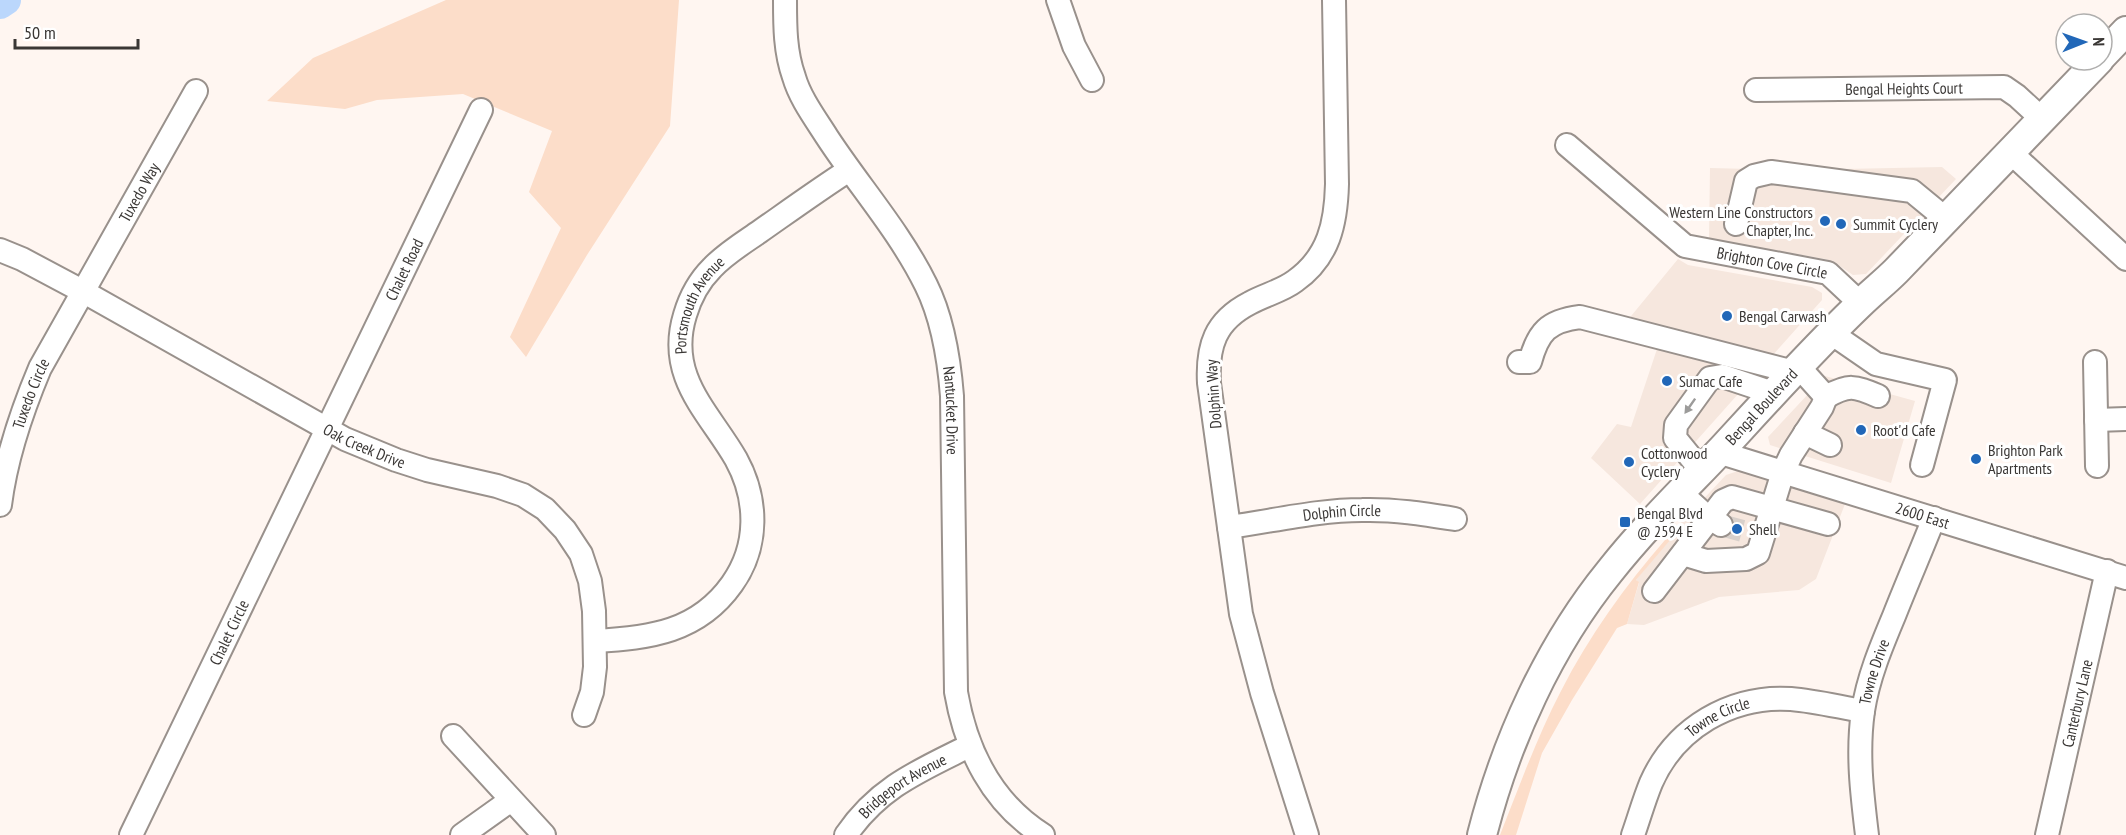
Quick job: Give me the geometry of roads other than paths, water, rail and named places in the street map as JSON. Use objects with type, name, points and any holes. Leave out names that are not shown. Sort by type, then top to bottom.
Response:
[{"type":"main road","points":[[2114,44],[2126,31]]},
{"type":"main road","name":"Bengal Boulevard","points":[[1482,835],[1512,744],[1545,671],[1588,600],[1609,572],[1647,526],[1773,393],[1860,303],[1888,279],[2087,72]]},
{"type":"street","name":"Nantucket Drive","points":[[785,0],[785,37],[794,78],[813,116],[908,254],[927,286],[940,322],[949,358],[952,396],[956,692],[961,720],[969,746],[987,779],[1010,808],[1043,835]]},
{"type":"street","points":[[1058,0],[1074,46],[1092,80]]},
{"type":"street","name":"Dolphin Way","points":[[1308,835],[1251,656],[1241,614],[1209,383],[1208,358],[1216,334],[1230,315],[1250,302],[1296,281],[1314,263],[1329,240],[1337,212],[1334,0]]},
{"type":"street","name":"Bengal Heights Court","points":[[1756,90],[2004,87],[2042,119]]},
{"type":"street","name":"Tuxedo Way","points":[[84,292],[196,91]]},
{"type":"street","name":"Chalet Road","points":[[327,429],[481,110]]},
{"type":"street","name":"Brighton Cove Circle","points":[[1567,145],[1685,246],[1828,273],[1860,303]]},
{"type":"street","points":[[2010,152],[2126,259]]},
{"type":"street","name":"Portsmouth Avenue","points":[[595,641],[648,636],[686,625],[725,594],[741,571],[751,545],[754,516],[748,487],[736,460],[696,401],[687,381],[682,359],[681,338],[684,317],[692,297],[713,267],[849,170]]},
{"type":"street","points":[[1736,224],[1746,181],[1754,176],[1771,172],[1912,191],[1946,219]]},
{"type":"street","name":"Oak Creek Drive","points":[[0,250],[84,292],[327,429],[396,460],[497,486],[514,492],[545,509],[565,530],[580,554],[590,581],[595,641],[592,692],[584,715]]},
{"type":"street","name":"Tuxedo Circle","points":[[0,505],[9,455],[23,410],[40,368],[84,292]]},
{"type":"street","points":[[1519,362],[1530,362],[1535,344],[1543,331],[1569,319],[1580,317],[1796,369],[1826,397]]},
{"type":"street","points":[[1831,333],[1876,364],[1945,380],[1922,465]]},
{"type":"street","points":[[2094,362],[2097,466]]},
{"type":"street","points":[[1710,461],[1675,438],[1676,425],[1710,378],[1722,376],[1773,393]]},
{"type":"street","points":[[1683,554],[1706,561],[1746,559],[1758,553],[1758,536],[1773,507],[1783,472],[1826,397],[1837,390],[1853,386],[1878,396]]},
{"type":"street","points":[[2096,420],[2126,418]]},
{"type":"street","name":"Chalet Circle","points":[[131,835],[327,429]]},
{"type":"street","points":[[1805,433],[1830,446]]},
{"type":"street","name":"2600 East","points":[[1710,461],[1783,472],[2116,575]]},
{"type":"street","points":[[1680,492],[1716,522]]},
{"type":"street","points":[[1654,591],[1683,554],[1716,522],[1723,501],[1731,497],[1828,524]]},
{"type":"street","name":"Dolphin Circle","points":[[1229,527],[1316,514],[1362,510],[1407,512],[1455,519]]},
{"type":"street","name":"Towne Drive","points":[[1867,835],[1860,741],[1868,684],[1934,518]]},
{"type":"street","name":"Canterbury Lane","points":[[2047,835],[2116,575]]},
{"type":"street","name":"Towne Circle","points":[[1633,835],[1651,783],[1665,758],[1683,737],[1705,720],[1730,706],[1759,700],[1790,699],[1863,711]]},
{"type":"street","points":[[453,736],[544,835]]},
{"type":"street","name":"Bridgeport Avenue","points":[[846,835],[855,821],[884,793],[914,772],[969,746]]},
{"type":"street","points":[[462,835],[511,800]]},
{"type":"waterway","points":[[0,4],[6,0]]},
{"type":"tunnel","points":[[1721,525],[1753,534]]},
{"type":"place","name":"Western Line Constructors Chapter, Inc.","points":[[1825,221]]},
{"type":"place","name":"Summit Cyclery","points":[[1841,224]]},
{"type":"place","name":"Bengal Carwash","points":[[1727,316]]},
{"type":"place","name":"Sumac Cafe","points":[[1667,381]]},
{"type":"place","name":"Root'd Cafe","points":[[1861,430]]},
{"type":"place","name":"Brighton Park Apartments","points":[[1976,459]]},
{"type":"place","name":"Cottonwood Cyclery","points":[[1629,462]]},
{"type":"place","name":"Bengal Blvd @ 2594 E","points":[[1625,522]]},
{"type":"place","name":"Shell","points":[[1737,529]]}]
